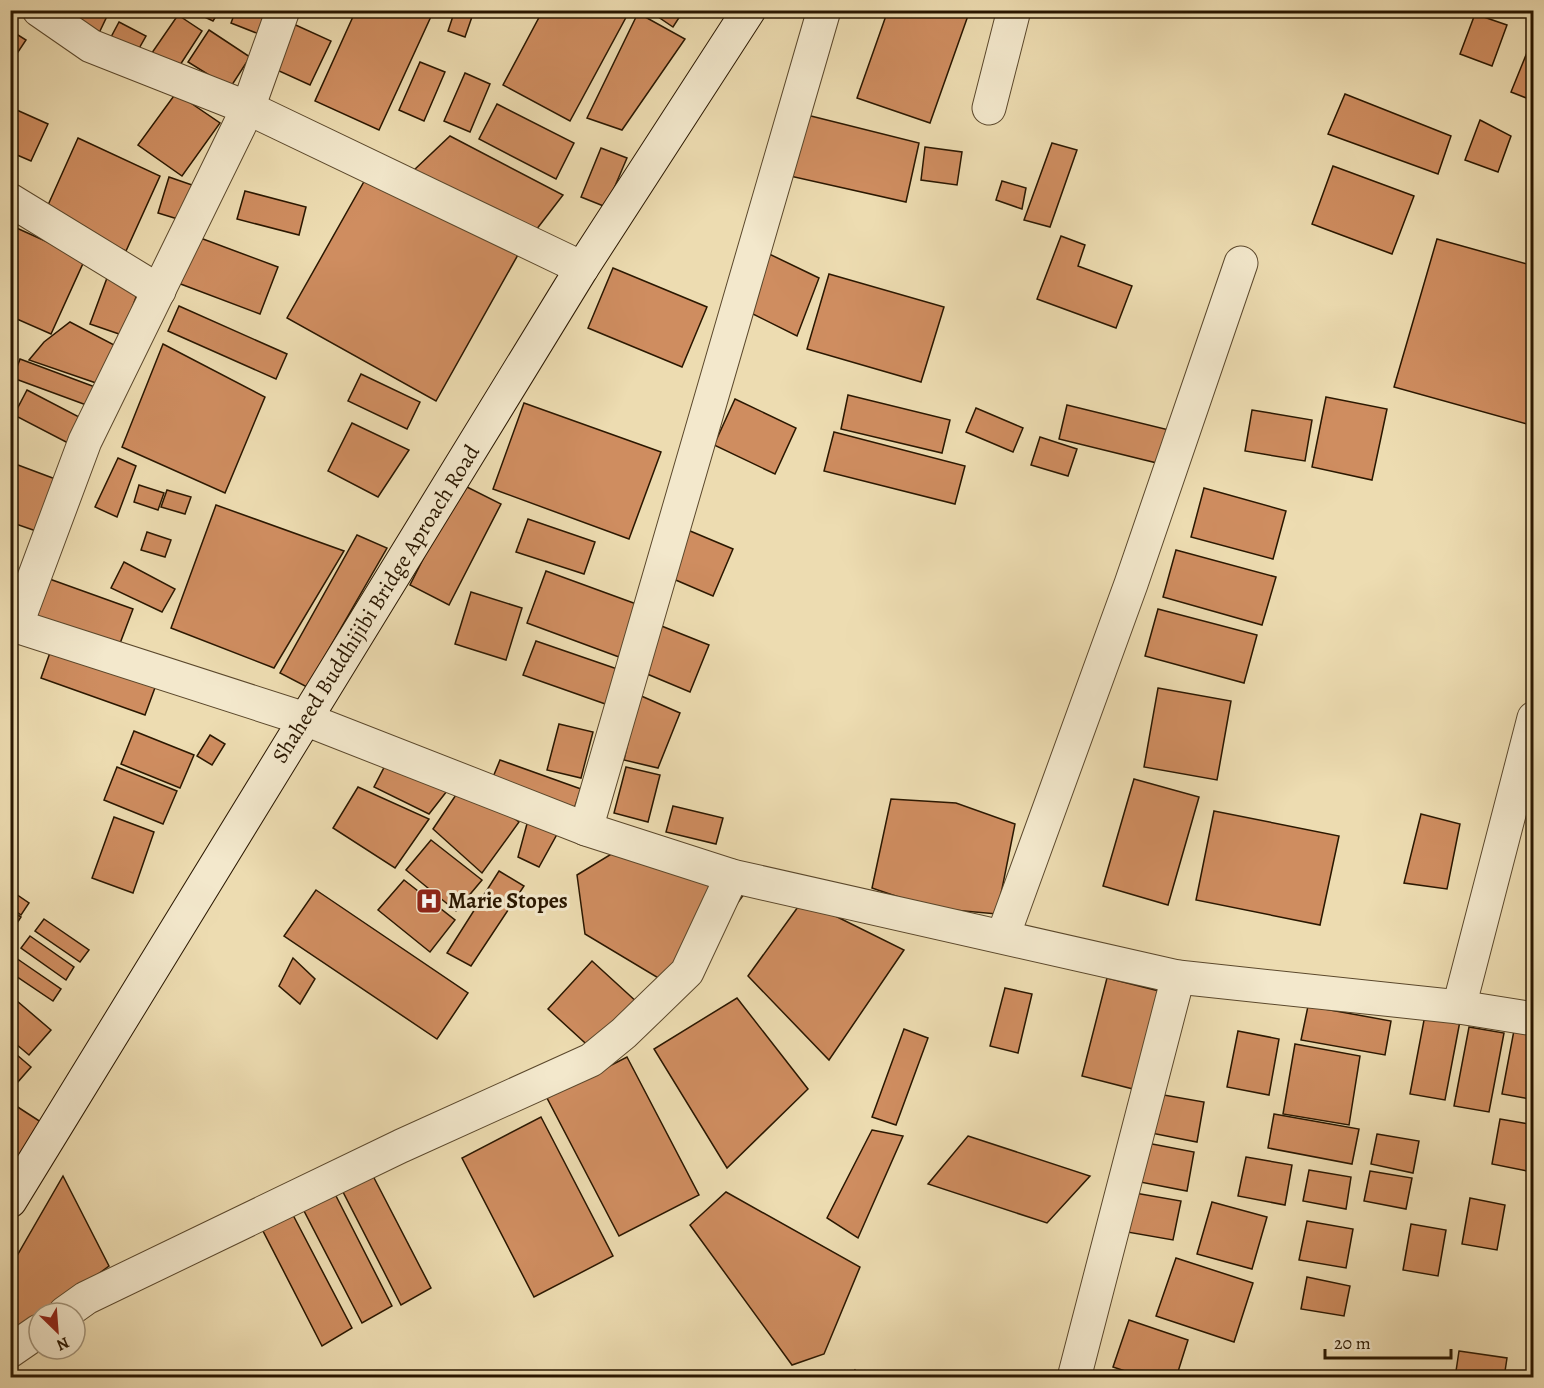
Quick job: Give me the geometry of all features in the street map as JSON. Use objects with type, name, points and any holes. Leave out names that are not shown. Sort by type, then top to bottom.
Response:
[{"type":"street","points":[[39,10],[90,46],[248,108],[582,268]]},
{"type":"street","points":[[283,10],[248,108],[212,177],[86,441],[13,625],[305,719],[586,829],[732,876],[1178,977],[1459,1007],[1533,1019]]},
{"type":"street","name":"Shaheed Buddhijibi Bridge Aproach Road","points":[[10,1202],[582,268],[749,10]]},
{"type":"street","points":[[586,829],[645,601],[824,10]]},
{"type":"street","points":[[989,108],[1014,10]]},
{"type":"street","points":[[10,200],[159,291]]},
{"type":"street","points":[[1003,936],[1131,584],[1241,263]]},
{"type":"street","points":[[1459,1007],[1533,718]]},
{"type":"street","points":[[82,1301],[401,1146],[591,1060],[624,1033],[687,972],[732,876]]},
{"type":"street","points":[[1074,1377],[1178,977]]},
{"type":"street","points":[[10,1351],[27,1339]]},
{"type":"building","points":[[78,10],[110,10],[99,33],[73,20]]},
{"type":"building","points":[[190,10],[220,10],[213,21]]},
{"type":"building","points":[[236,10],[269,10],[259,34],[231,23]]},
{"type":"building","points":[[356,10],[434,10],[379,130],[315,101]]},
{"type":"building","points":[[455,10],[474,11],[465,37],[448,31]]},
{"type":"building","points":[[543,10],[630,10],[570,121],[503,85]]},
{"type":"building","points":[[648,10],[684,10],[673,27]]},
{"type":"building","points":[[888,10],[970,10],[930,123],[857,98]]},
{"type":"building","points":[[638,13],[685,39],[622,130],[587,118]]},
{"type":"building","points":[[1475,14],[1507,25],[1492,66],[1460,54]]},
{"type":"building","points":[[178,15],[202,31],[173,76],[147,60]]},
{"type":"building","points":[[119,22],[146,36],[137,52],[110,39]]},
{"type":"building","points":[[289,22],[331,41],[310,85],[268,66]]},
{"type":"building","points":[[10,30],[26,40],[10,64]]},
{"type":"building","points":[[209,30],[250,57],[230,88],[188,62]]},
{"type":"building","points":[[1528,50],[1534,52],[1534,101],[1511,92]]},
{"type":"building","points":[[420,62],[445,72],[424,121],[399,110]]},
{"type":"building","points":[[465,73],[490,84],[470,132],[444,121]]},
{"type":"building","points":[[176,93],[220,123],[182,176],[138,145]]},
{"type":"building","points":[[1345,94],[1451,136],[1438,174],[1328,134]]},
{"type":"building","points":[[497,104],[574,143],[556,179],[479,139]]},
{"type":"building","points":[[10,107],[48,124],[31,161],[10,152]]},
{"type":"building","points":[[799,113],[919,143],[906,202],[781,174]]},
{"type":"building","points":[[1480,120],[1511,136],[1498,172],[1465,160]]},
{"type":"building","points":[[450,136],[563,195],[536,230],[413,171]]},
{"type":"building","points":[[78,138],[160,176],[126,251],[44,214]]},
{"type":"building","points":[[1052,143],[1077,150],[1050,227],[1024,220]]},
{"type":"building","points":[[925,147],[962,152],[957,185],[921,180]]},
{"type":"building","points":[[601,148],[627,158],[606,207],[581,197]]},
{"type":"building","points":[[1333,166],[1414,196],[1392,254],[1312,224]]},
{"type":"building","points":[[370,171],[519,253],[436,401],[287,318]]},
{"type":"building","points":[[169,177],[192,185],[181,220],[158,213]]},
{"type":"building","points":[[1002,181],[1026,188],[1022,209],[996,200]]},
{"type":"building","points":[[245,191],[306,207],[299,235],[237,219]]},
{"type":"building","points":[[10,225],[85,259],[51,334],[10,316]]},
{"type":"building","points":[[195,236],[278,267],[260,314],[178,283]]},
{"type":"building","points":[[1061,236],[1085,245],[1078,266],[1132,286],[1116,328],[1037,299]]},
{"type":"building","points":[[1437,239],[1534,266],[1534,426],[1394,387]]},
{"type":"building","points":[[763,251],[819,278],[797,336],[747,311]]},
{"type":"building","points":[[613,268],[707,307],[682,367],[588,328]]},
{"type":"building","points":[[829,274],[944,307],[921,382],[807,349]]},
{"type":"building","points":[[107,278],[139,289],[122,335],[90,324]]},
{"type":"building","points":[[179,306],[287,354],[276,379],[168,331]]},
{"type":"building","points":[[70,322],[118,347],[99,384],[29,360],[44,342]]},
{"type":"building","points":[[163,344],[265,397],[225,493],[122,447]]},
{"type":"building","points":[[20,359],[95,387],[89,406],[13,378]]},
{"type":"building","points":[[361,374],[420,402],[407,429],[348,401]]},
{"type":"building","points":[[27,390],[81,418],[68,443],[14,415]]},
{"type":"building","points":[[848,395],[950,420],[942,453],[841,429]]},
{"type":"building","points":[[1326,397],[1387,409],[1372,480],[1312,467]]},
{"type":"building","points":[[735,399],[796,428],[775,474],[714,445]]},
{"type":"building","points":[[524,403],[661,452],[629,539],[493,489]]},
{"type":"building","points":[[1067,405],[1169,430],[1161,464],[1059,439]]},
{"type":"building","points":[[976,408],[1023,428],[1013,452],[966,432]]},
{"type":"building","points":[[1252,410],[1312,420],[1305,461],[1245,451]]},
{"type":"building","points":[[352,423],[409,450],[378,497],[328,471]]},
{"type":"building","points":[[834,432],[965,466],[955,504],[824,471]]},
{"type":"building","points":[[1040,437],[1077,449],[1068,476],[1031,465]]},
{"type":"building","points":[[118,458],[136,466],[117,517],[95,507]]},
{"type":"building","points":[[10,462],[58,480],[39,532],[10,522]]},
{"type":"building","points":[[461,484],[501,504],[449,605],[410,585]]},
{"type":"building","points":[[139,485],[164,493],[158,510],[134,502]]},
{"type":"building","points":[[1204,488],[1286,511],[1273,559],[1191,537]]},
{"type":"building","points":[[167,490],[191,497],[185,514],[161,507]]},
{"type":"building","points":[[216,505],[344,551],[274,668],[171,628]]},
{"type":"building","points":[[528,519],[595,542],[584,574],[516,552]]},
{"type":"building","points":[[683,528],[733,549],[713,596],[664,575]]},
{"type":"building","points":[[147,532],[171,540],[165,557],[141,550]]},
{"type":"building","points":[[357,535],[387,548],[307,687],[280,673]]},
{"type":"building","points":[[1176,550],[1276,577],[1262,625],[1163,597]]},
{"type":"building","points":[[124,562],[175,589],[162,612],[111,588]]},
{"type":"building","points":[[546,571],[639,605],[619,657],[527,623]]},
{"type":"building","points":[[44,577],[133,609],[119,646],[30,615]]},
{"type":"building","points":[[471,592],[522,608],[506,660],[455,644]]},
{"type":"building","points":[[1158,609],[1257,635],[1244,683],[1145,656]]},
{"type":"building","points":[[659,625],[709,645],[690,692],[640,671]]},
{"type":"building","points":[[536,641],[623,671],[611,706],[523,675]]},
{"type":"building","points":[[52,647],[156,685],[145,715],[41,678]]},
{"type":"building","points":[[1158,688],[1231,701],[1217,780],[1144,767]]},
{"type":"building","points":[[639,695],[680,713],[658,768],[624,760]]},
{"type":"building","points":[[559,724],[593,732],[581,778],[547,770]]},
{"type":"building","points":[[134,731],[194,755],[180,788],[121,764]]},
{"type":"building","points":[[210,735],[225,744],[212,765],[197,756]]},
{"type":"building","points":[[391,754],[454,782],[429,814],[374,787]]},
{"type":"building","points":[[500,760],[581,789],[573,812],[491,782]]},
{"type":"building","points":[[117,767],[177,791],[163,824],[104,800]]},
{"type":"building","points":[[626,767],[660,775],[648,822],[614,813]]},
{"type":"building","points":[[1134,779],[1199,797],[1168,905],[1103,886]]},
{"type":"building","points":[[464,783],[519,822],[482,873],[433,829]]},
{"type":"building","points":[[358,787],[429,819],[395,868],[333,828]]},
{"type":"building","points":[[891,799],[956,803],[1015,824],[997,914],[931,908],[872,888]]},
{"type":"building","points":[[673,806],[723,818],[716,844],[666,832]]},
{"type":"building","points":[[531,809],[561,827],[539,867],[518,857]]},
{"type":"building","points":[[1214,811],[1339,836],[1320,925],[1196,900]]},
{"type":"building","points":[[1421,814],[1460,824],[1447,889],[1404,883]]},
{"type":"building","points":[[114,817],[154,832],[133,893],[92,878]]},
{"type":"building","points":[[431,840],[482,880],[456,911],[406,870]]},
{"type":"building","points":[[626,845],[747,890],[675,988],[585,934],[577,875]]},
{"type":"building","points":[[499,871],[524,886],[471,966],[447,953]]},
{"type":"building","points":[[404,880],[455,920],[430,952],[378,910]]},
{"type":"building","points":[[10,890],[29,903],[21,915],[10,907]]},
{"type":"building","points":[[316,890],[468,993],[437,1039],[284,936]]},
{"type":"building","points":[[803,900],[904,950],[829,1060],[748,976]]},
{"type":"building","points":[[10,910],[21,917],[13,929],[10,928]]},
{"type":"building","points":[[44,919],[89,950],[80,962],[35,931]]},
{"type":"building","points":[[30,936],[74,967],[66,980],[21,948]]},
{"type":"building","points":[[16,958],[61,989],[53,1001],[10,972],[10,965]]},
{"type":"building","points":[[293,958],[315,979],[300,1004],[279,986]]},
{"type":"building","points":[[592,961],[639,1004],[595,1052],[548,1009]]},
{"type":"building","points":[[1107,978],[1163,992],[1137,1090],[1082,1076]]},
{"type":"building","points":[[1005,988],[1032,994],[1018,1053],[990,1046]]},
{"type":"building","points":[[10,995],[51,1030],[29,1055],[10,1039]]},
{"type":"building","points":[[737,998],[808,1089],[727,1168],[654,1049]]},
{"type":"building","points":[[1308,1006],[1391,1021],[1385,1055],[1301,1040]]},
{"type":"building","points":[[1425,1015],[1460,1021],[1445,1100],[1410,1094]]},
{"type":"building","points":[[1515,1025],[1534,1028],[1534,1080],[1530,1099],[1502,1094]]},
{"type":"building","points":[[1469,1027],[1504,1033],[1489,1112],[1454,1106]]},
{"type":"building","points":[[904,1029],[928,1038],[896,1125],[872,1117]]},
{"type":"building","points":[[1238,1031],[1279,1039],[1269,1095],[1227,1087]]},
{"type":"building","points":[[1295,1044],[1360,1056],[1349,1125],[1283,1114]]},
{"type":"building","points":[[10,1049],[31,1067],[10,1091]]},
{"type":"building","points":[[627,1057],[699,1195],[619,1236],[547,1098]]},
{"type":"building","points":[[1158,1094],[1204,1102],[1197,1142],[1151,1133]]},
{"type":"building","points":[[10,1102],[44,1124],[10,1175]]},
{"type":"building","points":[[1274,1114],[1359,1129],[1352,1164],[1268,1148]]},
{"type":"building","points":[[541,1117],[613,1256],[534,1297],[462,1158]]},
{"type":"building","points":[[1500,1119],[1534,1125],[1527,1171],[1492,1164]]},
{"type":"building","points":[[872,1130],[903,1136],[858,1238],[827,1218]]},
{"type":"building","points":[[1377,1134],[1419,1141],[1413,1173],[1371,1164]]},
{"type":"building","points":[[968,1136],[1090,1176],[1047,1223],[928,1184]]},
{"type":"building","points":[[1147,1143],[1194,1152],[1187,1191],[1140,1182]]},
{"type":"building","points":[[1246,1157],[1292,1165],[1285,1205],[1238,1196]]},
{"type":"building","points":[[1309,1170],[1351,1177],[1346,1209],[1303,1201]]},
{"type":"building","points":[[1370,1171],[1412,1178],[1406,1209],[1364,1201]]},
{"type":"building","points":[[372,1174],[431,1288],[401,1305],[341,1188]]},
{"type":"building","points":[[63,1176],[109,1266],[62,1301],[27,1301],[27,1327],[10,1339],[10,1268]]},
{"type":"building","points":[[334,1192],[392,1306],[362,1323],[302,1207]]},
{"type":"building","points":[[726,1192],[860,1267],[824,1354],[792,1365],[690,1225]]},
{"type":"building","points":[[1135,1193],[1181,1201],[1173,1240],[1127,1232]]},
{"type":"building","points":[[1470,1198],[1505,1205],[1497,1250],[1462,1244]]},
{"type":"building","points":[[1212,1202],[1267,1217],[1252,1269],[1197,1254]]},
{"type":"building","points":[[293,1215],[352,1328],[322,1346],[262,1229]]},
{"type":"building","points":[[1307,1221],[1353,1229],[1346,1268],[1299,1260]]},
{"type":"building","points":[[1411,1224],[1446,1230],[1438,1276],[1403,1270]]},
{"type":"building","points":[[1176,1258],[1253,1283],[1234,1342],[1156,1316]]},
{"type":"building","points":[[1307,1277],[1350,1286],[1344,1316],[1301,1309]]},
{"type":"building","points":[[1129,1320],[1188,1340],[1176,1378],[1146,1378],[1113,1367]]},
{"type":"building","points":[[1459,1351],[1507,1358],[1504,1378],[1455,1378]]},
{"type":"building","points":[[855,1370],[862,1378],[848,1378]]},
{"type":"place","name":"Marie Stopes","points":[[429,901]]}]
